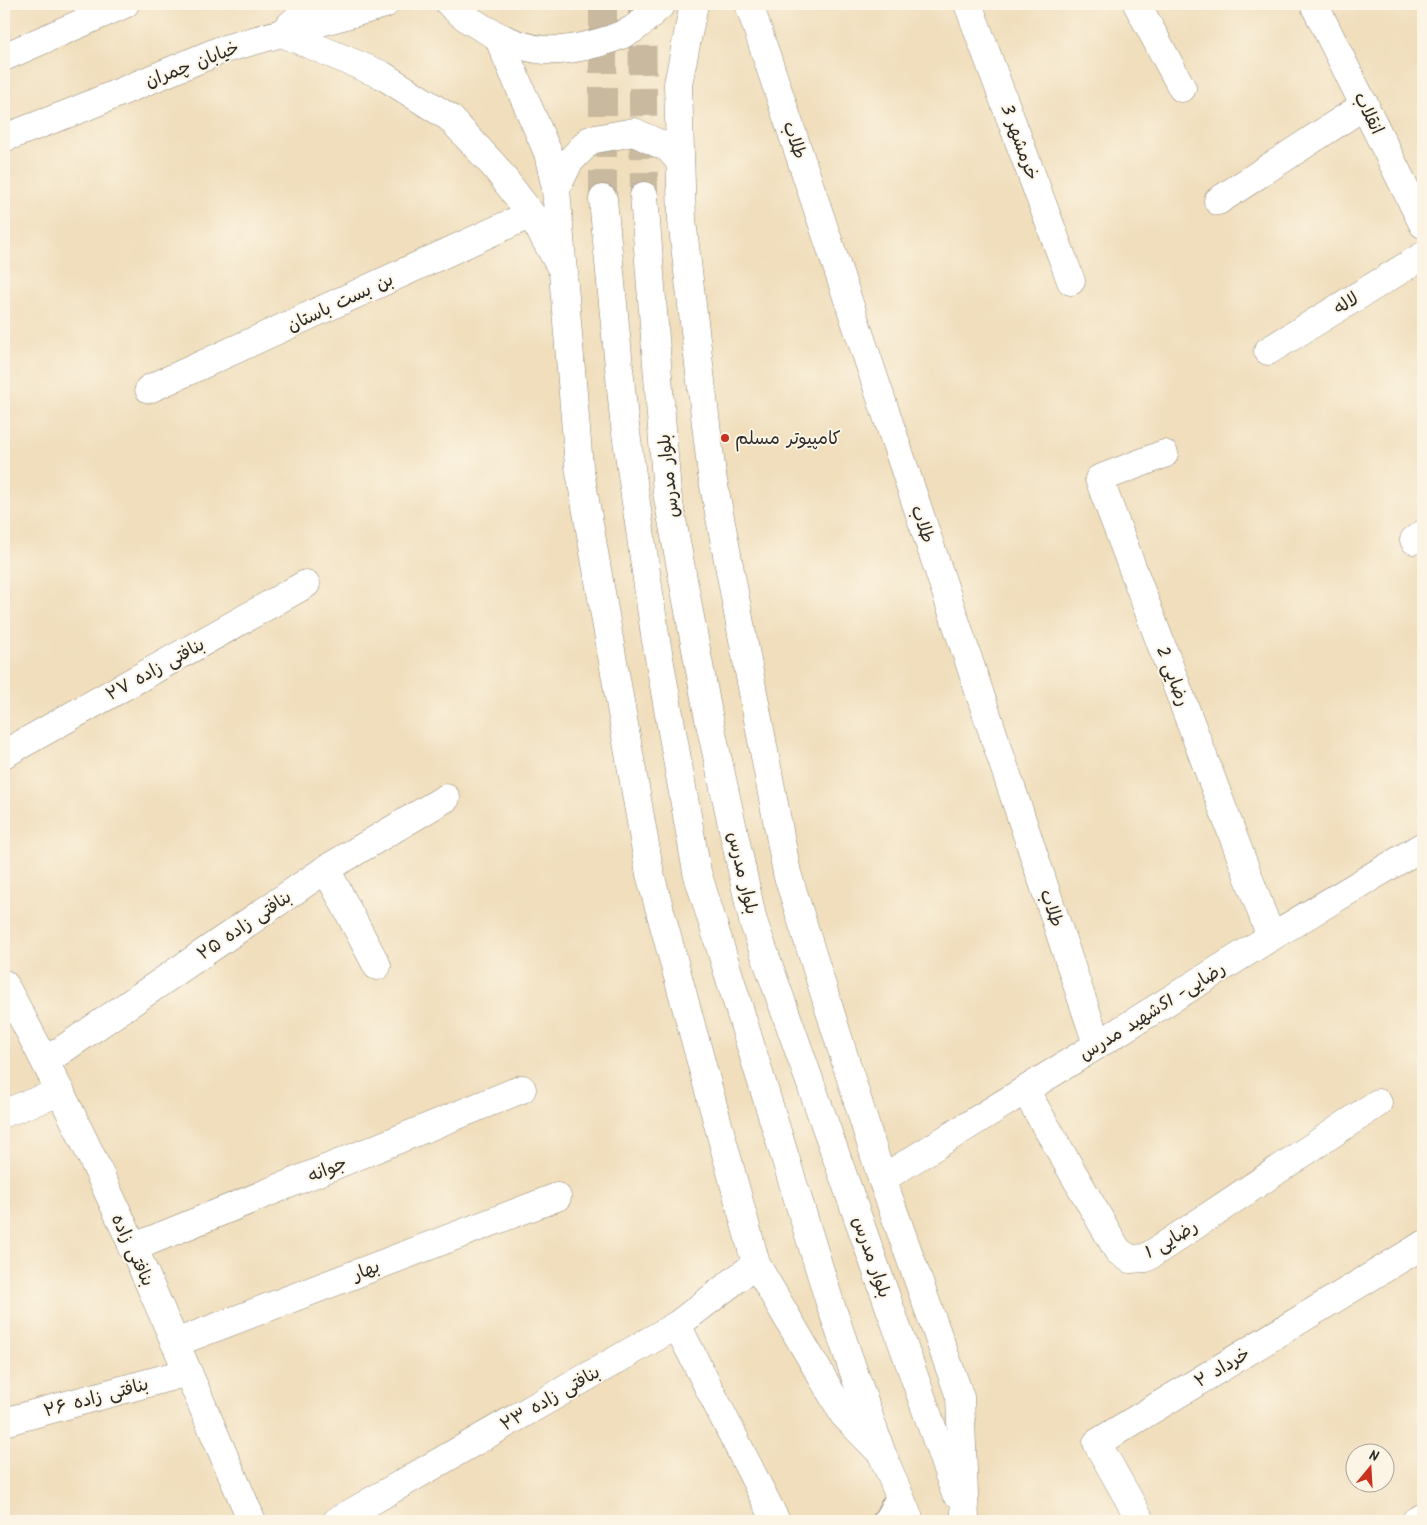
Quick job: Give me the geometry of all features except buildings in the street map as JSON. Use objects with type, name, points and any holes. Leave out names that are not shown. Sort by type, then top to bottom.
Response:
[{"type":"main road","points":[[4,57],[125,4]]},
{"type":"main road","points":[[304,4],[301,15],[282,33],[382,76],[450,118],[495,167],[531,214],[564,273]]},
{"type":"main road","name":"خیابان چمران","points":[[4,138],[75,111],[221,50],[384,4]]},
{"type":"main road","points":[[450,4],[471,21],[498,36],[544,50],[574,49],[631,30],[662,4]]},
{"type":"main road","points":[[694,4],[678,84],[682,220],[712,475],[787,873],[882,1178],[960,1396],[965,1520]]},
{"type":"main road","name":"طلاب","points":[[749,4],[1097,1044]]},
{"type":"main road","name":"خرمشهر 3","points":[[968,4],[1071,281]]},
{"type":"main road","points":[[1137,4],[1182,88]]},
{"type":"main road","name":"انقلاب","points":[[1314,4],[1366,105],[1423,224]]},
{"type":"main road","points":[[498,36],[548,153],[556,189],[579,466],[650,874],[756,1264],[844,1415],[882,1454]]},
{"type":"main road","points":[[1218,201],[1366,105]]},
{"type":"main road","points":[[556,189],[569,162],[590,140],[634,132],[668,148],[680,162]]},
{"type":"main road","name":"بلوار مدرس","points":[[644,196],[667,492],[709,719],[753,921],[965,1520]]},
{"type":"main road","name":"بلوار مدرس","points":[[603,199],[628,448],[655,635],[698,872],[830,1303],[882,1454],[910,1521]]},
{"type":"main road","name":"بن بست باستان","points":[[149,389],[531,214]]},
{"type":"main road","name":"لاله","points":[[1268,351],[1423,256]]},
{"type":"main road","name":"رضایی 2","points":[[1164,454],[1099,479],[1271,937]]},
{"type":"main road","name":"بنافتی زاده ۲۷","points":[[4,754],[306,584]]},
{"type":"main road","name":"بنافتی زاده ۲۵","points":[[46,1061],[326,869],[446,798]]},
{"type":"main road","name":"رضایی- 51شهید مدرس","points":[[882,1178],[1271,937],[1423,846]]},
{"type":"main road","points":[[326,869],[376,966]]},
{"type":"main road","name":"بنافتی زاده","points":[[4,984],[46,1061],[188,1372],[252,1521]]},
{"type":"main road","name":"جوانه","points":[[132,1248],[522,1089]]},
{"type":"main road","name":"رضایی 1","points":[[1024,1090],[1118,1251],[1130,1258],[1146,1258],[1378,1103]]},
{"type":"main road","points":[[4,1112],[60,1092]]},
{"type":"main road","name":"بهار","points":[[175,1344],[557,1197]]},
{"type":"main road","name":"خرداد ۲","points":[[1141,1521],[1097,1443],[1423,1245]]},
{"type":"main road","name":"بنافتی زاده ۲۳","points":[[337,1521],[677,1324],[756,1264]]},
{"type":"main road","points":[[677,1324],[776,1521]]},
{"type":"main road","name":"بنافتی زاده ۲۶","points":[[4,1422],[188,1372]]},
{"type":"main road","points":[[1416,1521],[1423,1517]]},
{"type":"lane","points":[[880,1521],[898,1491]]},
{"type":"tunnel","points":[[603,4],[603,199]]},
{"type":"tunnel","points":[[642,4],[644,196]]},
{"type":"place","name":"کامپیوتر مسلم","points":[[725,438]]}]
